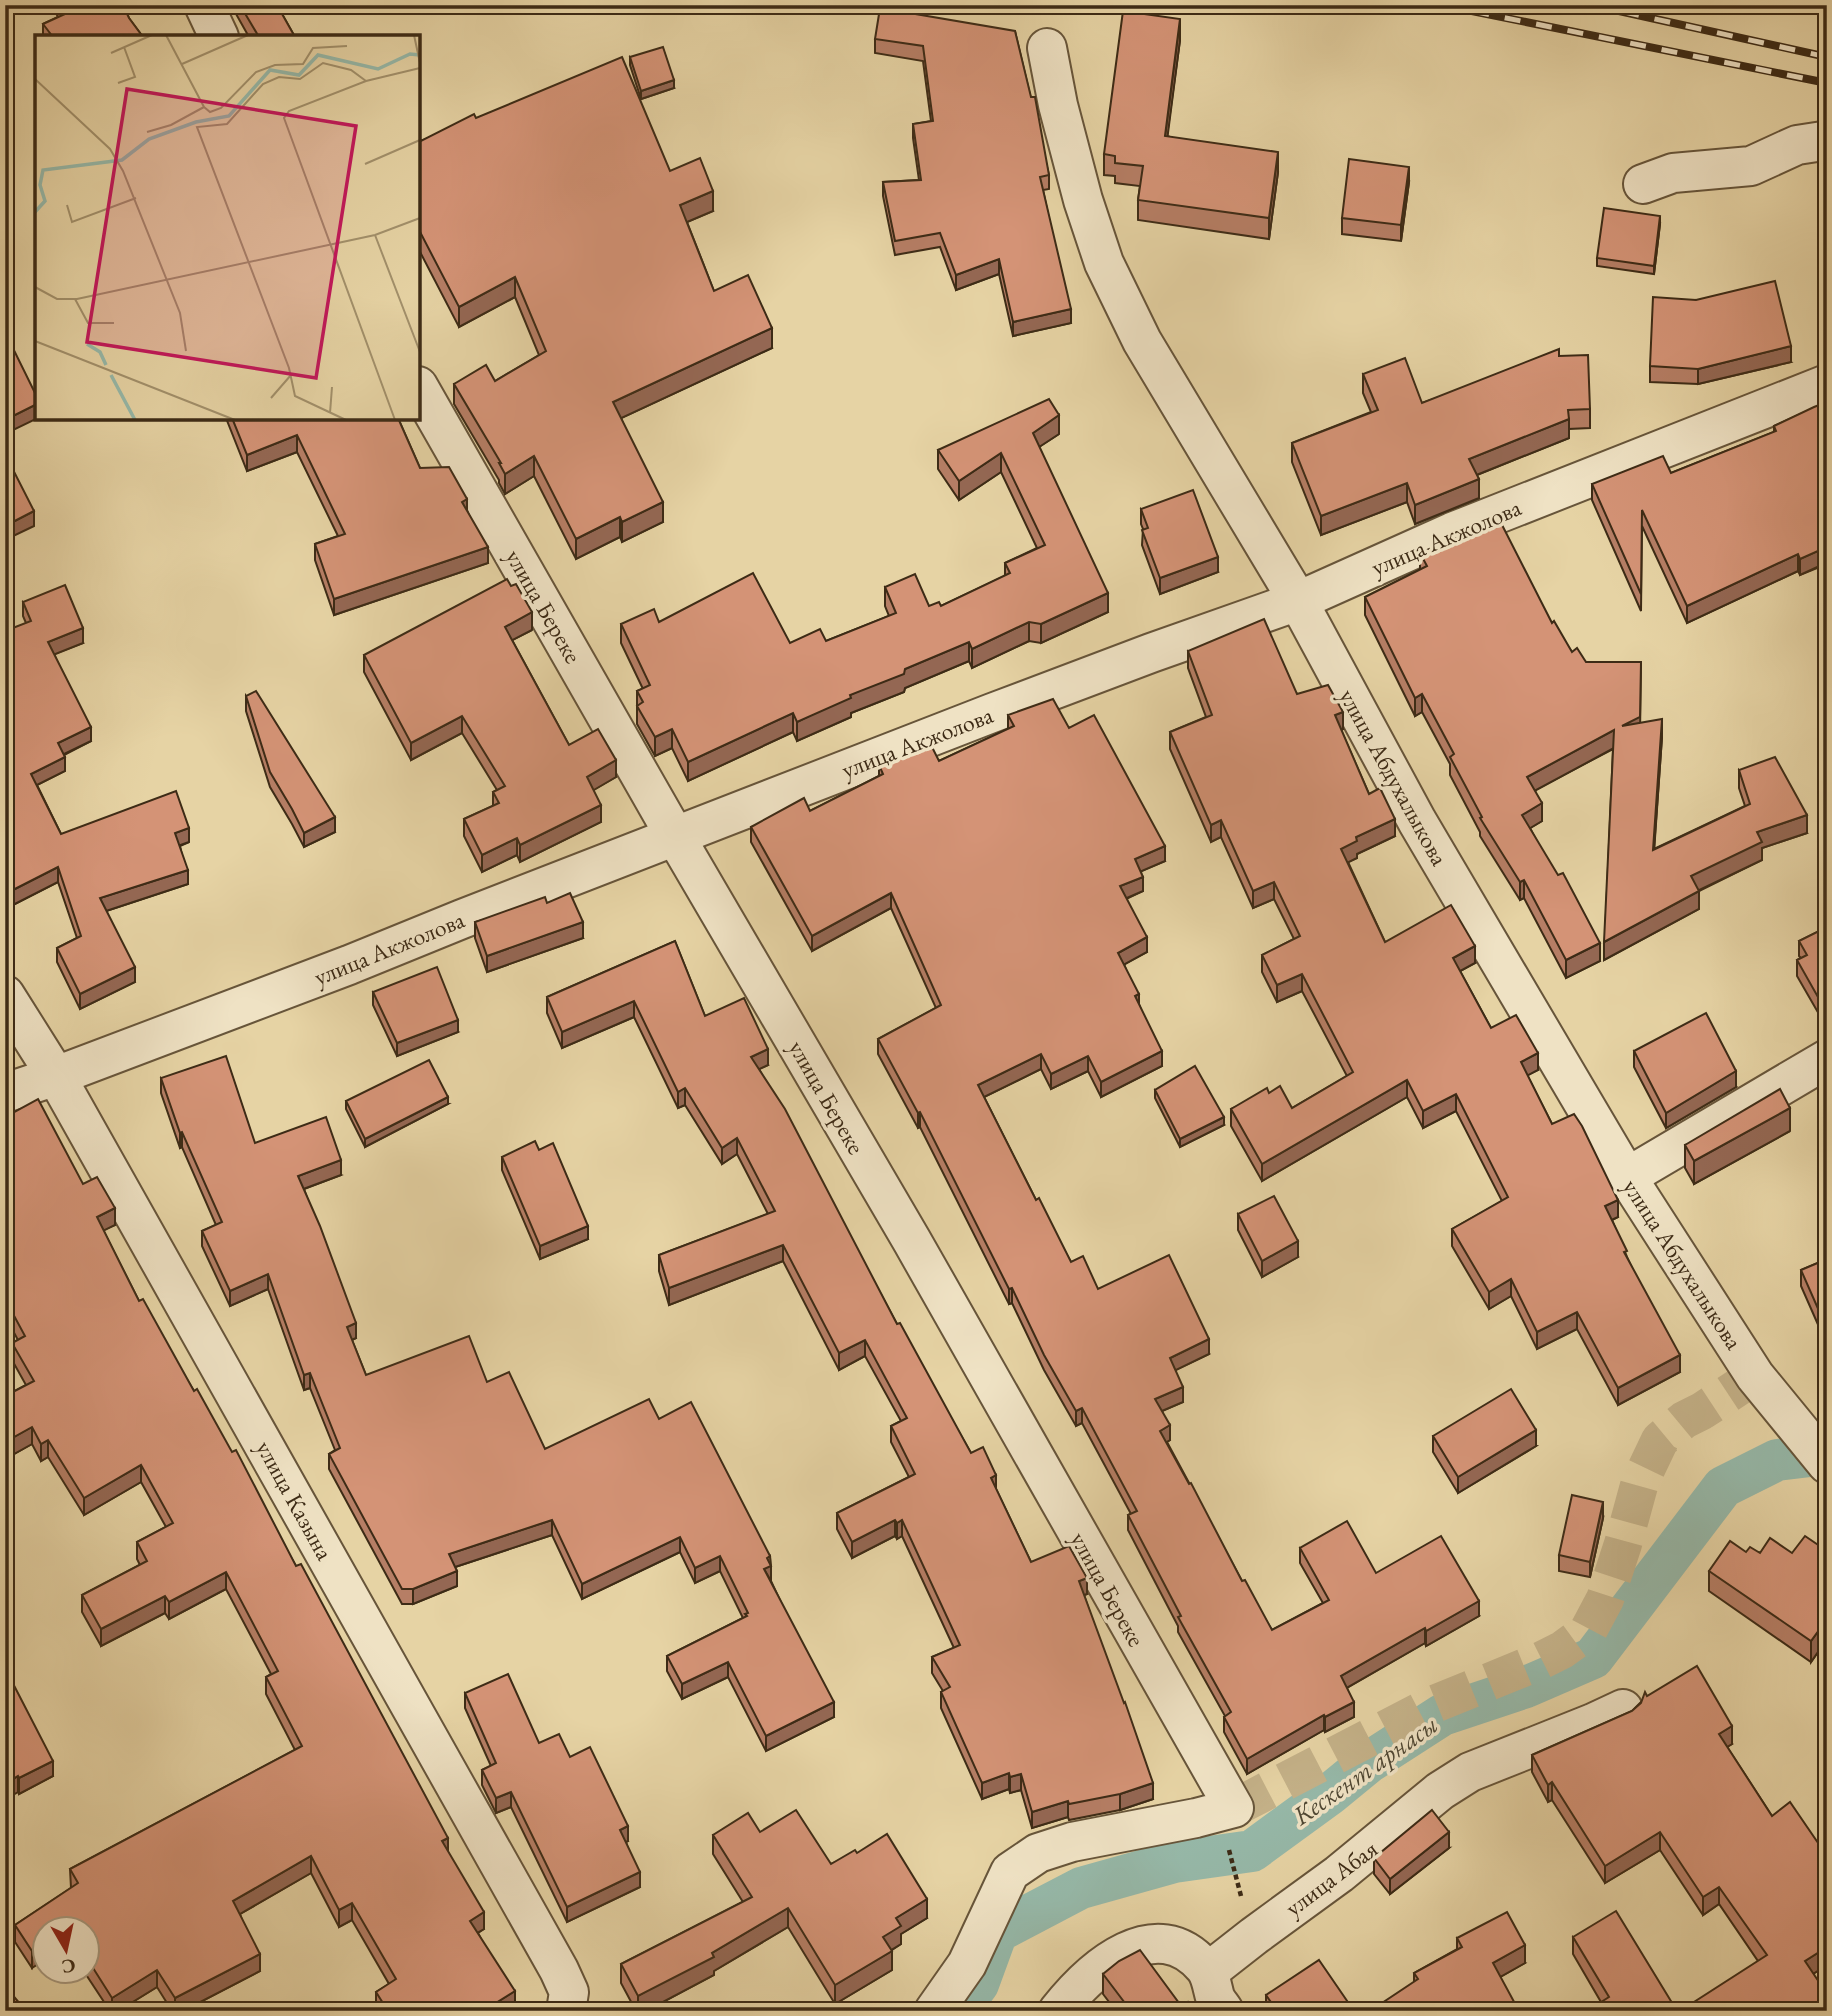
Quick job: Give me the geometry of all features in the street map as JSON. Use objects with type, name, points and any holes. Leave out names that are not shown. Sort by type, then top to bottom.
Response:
[{"type":"street","points":[[204,5],[218,35]]},
{"type":"street","name":"улица Абдухалыкова","points":[[1047,48],[1070,156],[1104,262],[1142,341],[1298,601],[1417,821],[1627,1177],[1755,1376],[1827,1464]]},
{"type":"street","points":[[1643,184],[1673,173],[1751,166],[1797,145],[1827,142]]},
{"type":"street","name":"улица Акжолова","points":[[5,1093],[349,965],[992,713],[1298,601],[1452,533],[1827,384]]},
{"type":"street","name":"улица Береке","points":[[420,390],[675,836],[912,1241],[1234,1808],[1072,1842],[1038,1853],[1010,1872],[967,1964],[934,2011]]},
{"type":"street","name":"улица Казына","points":[[5,995],[56,1076],[559,1970],[569,1992],[566,2011]]},
{"type":"street","points":[[1627,1177],[1827,1059]]},
{"type":"street","name":"улица Абая","points":[[1208,1972],[1339,1874],[1440,1791],[1470,1772],[1623,1709]]},
{"type":"street","points":[[1058,2011],[1074,1991],[1101,1966],[1134,1947],[1154,1943],[1177,1946],[1202,1964],[1208,1972],[1216,2000],[1224,2011]]},
{"type":"path","points":[[1229,1849],[1237,1883]]},
{"type":"building","points":[[60,5],[123,5],[142,35],[51,35],[43,24],[65,14]]},
{"type":"building","points":[[240,5],[277,5],[294,35],[258,35]]},
{"type":"building","points":[[880,8],[1015,31],[1031,97],[1035,97],[1049,175],[1040,177],[1071,309],[1013,322],[999,259],[956,275],[940,233],[895,241],[883,182],[921,180],[913,124],[933,121],[923,46],[875,39]]},
{"type":"building","points":[[1123,11],[1180,19],[1165,136],[1278,152],[1269,218],[1138,200],[1143,166],[1115,163],[1115,156],[1104,154]]},
{"type":"building","points":[[663,47],[674,80],[641,91],[630,57]]},
{"type":"building","points":[[622,57],[670,171],[700,158],[713,191],[680,205],[714,291],[748,275],[772,328],[613,402],[663,502],[622,522],[620,517],[576,539],[534,456],[505,474],[454,384],[486,365],[495,381],[546,351],[515,277],[459,307],[420,232],[420,139],[421,141],[474,114],[476,118]]},
{"type":"building","points":[[1349,159],[1409,167],[1401,225],[1342,218]]},
{"type":"building","points":[[1604,208],[1660,216],[1654,266],[1597,258]]},
{"type":"building","points":[[1775,281],[1791,346],[1698,369],[1650,366],[1653,297],[1696,300]]},
{"type":"building","points":[[5,332],[35,393],[35,405],[5,420]]},
{"type":"building","points":[[1559,349],[1559,356],[1588,355],[1590,409],[1568,410],[1569,419],[1469,459],[1479,479],[1415,505],[1407,483],[1321,516],[1292,443],[1378,410],[1363,374],[1405,358],[1422,403]]},
{"type":"building","points":[[1049,399],[1059,415],[1033,433],[1108,593],[1041,624],[1029,622],[972,649],[969,642],[905,669],[904,674],[850,695],[851,698],[797,722],[793,713],[688,762],[672,729],[655,737],[637,706],[643,702],[637,691],[650,685],[621,624],[654,609],[659,622],[753,573],[790,643],[820,629],[826,641],[896,613],[885,587],[915,574],[929,606],[939,602],[941,606],[1010,573],[1005,563],[1045,545],[1001,453],[959,481],[938,450]]},
{"type":"building","points":[[1827,402],[1827,547],[1800,559],[1798,554],[1687,606],[1642,510],[1641,594],[1592,484],[1663,456],[1671,473],[1776,431],[1774,426]]},
{"type":"building","points":[[233,420],[399,420],[420,468],[449,467],[467,499],[462,502],[488,547],[334,599],[315,544],[345,534],[297,435],[247,455]]},
{"type":"building","points":[[5,454],[34,511],[5,526]]},
{"type":"building","points":[[1193,490],[1218,557],[1160,578],[1142,530],[1148,528],[1141,509]]},
{"type":"building","points":[[1499,519],[1552,623],[1554,621],[1572,652],[1577,648],[1586,662],[1641,662],[1640,717],[1622,726],[1662,719],[1653,850],[1750,804],[1739,770],[1775,757],[1807,815],[1757,832],[1762,842],[1691,876],[1699,891],[1604,942],[1614,730],[1527,777],[1542,803],[1522,815],[1558,875],[1563,873],[1600,943],[1566,960],[1524,880],[1520,882],[1480,818],[1482,817],[1450,757],[1454,754],[1422,694],[1415,698],[1365,597],[1427,566],[1420,553]]},
{"type":"building","points":[[507,579],[511,586],[516,584],[532,612],[505,627],[569,745],[598,729],[616,760],[587,777],[601,805],[520,845],[517,838],[482,855],[464,819],[499,803],[493,792],[505,786],[462,716],[411,743],[364,655]]},
{"type":"building","points":[[65,585],[83,628],[48,642],[91,727],[58,743],[65,757],[31,774],[61,834],[176,791],[189,828],[175,833],[188,870],[100,898],[135,967],[80,994],[57,948],[81,936],[58,867],[5,894],[5,631],[31,621],[23,602]]},
{"type":"building","points":[[1264,619],[1297,694],[1328,685],[1343,712],[1335,715],[1369,794],[1380,788],[1395,819],[1356,837],[1357,841],[1341,849],[1385,942],[1451,905],[1475,946],[1453,958],[1491,1028],[1516,1015],[1538,1053],[1521,1062],[1552,1124],[1574,1114],[1618,1200],[1605,1206],[1627,1251],[1624,1252],[1680,1355],[1618,1388],[1577,1312],[1537,1332],[1511,1279],[1489,1292],[1452,1229],[1508,1197],[1456,1094],[1423,1111],[1407,1080],[1262,1164],[1231,1109],[1267,1088],[1269,1093],[1280,1086],[1292,1108],[1353,1072],[1302,974],[1277,985],[1262,955],[1300,936],[1274,882],[1253,891],[1221,820],[1211,825],[1170,732],[1212,715],[1188,651]]},
{"type":"building","points":[[256,691],[335,817],[304,833],[270,772],[246,696]]},
{"type":"building","points":[[1053,699],[1069,728],[1094,715],[1165,846],[1135,859],[1143,877],[1120,886],[1147,937],[1118,953],[1139,994],[1135,996],[1162,1051],[1101,1082],[1088,1056],[1051,1074],[1041,1054],[978,1085],[1036,1200],[1039,1198],[1071,1262],[1083,1256],[1098,1289],[1169,1255],[1209,1339],[1170,1358],[1183,1387],[1155,1399],[1170,1425],[1160,1431],[1189,1484],[1191,1483],[1242,1581],[1245,1580],[1272,1630],[1329,1600],[1300,1548],[1347,1521],[1376,1573],[1441,1536],[1479,1601],[1341,1676],[1354,1702],[1325,1717],[1324,1715],[1247,1759],[1224,1717],[1231,1712],[1178,1617],[1181,1616],[1128,1515],[1137,1511],[1082,1408],[1076,1411],[1044,1355],[920,1112],[918,1113],[878,1039],[941,1005],[891,893],[812,936],[751,827],[804,798],[810,811],[883,774],[879,765],[931,745],[939,761],[1014,726],[1008,715]]},
{"type":"building","points":[[570,893],[583,922],[487,956],[475,922],[545,897],[547,903]]},
{"type":"building","points":[[1827,927],[1827,1013],[1797,960],[1807,955],[1799,941]]},
{"type":"building","points":[[675,941],[705,1016],[744,998],[768,1049],[751,1057],[785,1109],[897,1324],[900,1323],[971,1453],[983,1447],[996,1475],[991,1478],[1031,1562],[1069,1546],[1087,1578],[1079,1581],[1153,1783],[1120,1794],[1069,1804],[1068,1801],[1032,1812],[1021,1774],[1010,1777],[1009,1773],[982,1783],[941,1692],[950,1687],[932,1657],[960,1645],[902,1520],[897,1523],[895,1520],[852,1542],[837,1513],[915,1474],[891,1426],[907,1418],[865,1340],[839,1353],[783,1245],[669,1288],[659,1255],[775,1211],[737,1138],[722,1148],[685,1088],[678,1092],[634,1001],[562,1032],[547,997]]},
{"type":"building","points":[[437,967],[458,1020],[397,1043],[373,992]]},
{"type":"building","points":[[1706,1013],[1736,1071],[1666,1113],[1634,1051]]},
{"type":"building","points":[[226,1056],[255,1143],[326,1117],[341,1160],[298,1176],[320,1226],[356,1323],[347,1327],[366,1375],[469,1336],[487,1382],[509,1372],[545,1449],[649,1399],[659,1419],[691,1402],[770,1556],[767,1558],[771,1566],[764,1569],[834,1702],[766,1736],[728,1662],[682,1684],[667,1656],[747,1616],[745,1614],[748,1613],[720,1556],[695,1568],[680,1537],[582,1584],[552,1520],[449,1554],[457,1571],[413,1589],[402,1589],[329,1454],[340,1448],[310,1373],[304,1375],[268,1274],[230,1291],[202,1231],[222,1222],[182,1132],[180,1133],[161,1078]]},
{"type":"building","points":[[429,1060],[448,1097],[365,1139],[346,1101]]},
{"type":"building","points":[[1195,1066],[1224,1117],[1180,1139],[1155,1090]]},
{"type":"building","points":[[1780,1089],[1790,1108],[1694,1161],[1685,1145]]},
{"type":"building","points":[[38,1099],[83,1184],[97,1177],[115,1208],[97,1217],[139,1301],[143,1299],[194,1391],[197,1389],[232,1452],[236,1450],[296,1566],[301,1564],[448,1838],[442,1841],[484,1912],[470,1921],[515,1991],[483,2011],[440,2011],[437,2007],[431,2011],[388,2011],[376,1992],[396,1979],[352,1903],[339,1910],[311,1856],[233,1901],[260,1954],[175,1998],[157,1970],[112,1998],[102,1982],[102,1914],[32,1914],[32,1951],[15,1925],[78,1883],[70,1869],[302,1746],[266,1677],[278,1671],[226,1572],[169,1602],[165,1596],[101,1629],[82,1595],[147,1561],[137,1542],[173,1523],[141,1465],[84,1498],[48,1440],[41,1444],[32,1427],[5,1442],[5,1396],[34,1381],[12,1343],[25,1336],[5,1299],[5,1117]]},
{"type":"building","points":[[535,1141],[539,1150],[553,1143],[588,1226],[540,1246],[502,1157]]},
{"type":"building","points":[[1274,1196],[1298,1241],[1262,1261],[1238,1214]]},
{"type":"building","points":[[1827,1259],[1827,1329],[1801,1270]]},
{"type":"building","points":[[1511,1389],[1536,1430],[1458,1477],[1433,1436]]},
{"type":"building","points":[[1572,1495],[1603,1502],[1590,1562],[1559,1555]]},
{"type":"building","points":[[1805,1536],[1827,1551],[1827,1619],[1811,1641],[1709,1571],[1730,1541],[1746,1552],[1750,1547],[1760,1553],[1770,1538],[1792,1553]]},
{"type":"building","points":[[1697,1666],[1732,1726],[1719,1734],[1772,1816],[1790,1802],[1827,1856],[1827,1947],[1805,1961],[1827,1994],[1827,2011],[1680,2011],[1767,1955],[1719,1887],[1703,1897],[1660,1832],[1605,1866],[1552,1782],[1548,1785],[1532,1755],[1632,1711],[1641,1703],[1645,1692],[1647,1696]]},
{"type":"building","points":[[5,1668],[53,1761],[5,1784]]},
{"type":"building","points":[[508,1674],[539,1743],[559,1734],[570,1757],[590,1747],[628,1826],[620,1830],[640,1872],[567,1907],[511,1792],[496,1798],[482,1770],[496,1763],[465,1693]]},
{"type":"building","points":[[796,1810],[831,1864],[855,1850],[857,1853],[887,1834],[927,1899],[896,1918],[901,1926],[883,1937],[892,1951],[835,1985],[788,1908],[712,1953],[714,1957],[638,1996],[621,1964],[752,1897],[713,1835],[748,1813],[760,1832]]},
{"type":"building","points":[[1432,1810],[1449,1832],[1390,1879],[1374,1858]]},
{"type":"building","points":[[1616,1911],[1677,2011],[1587,2011],[1609,1997],[1573,1937]]},
{"type":"building","points":[[1507,1912],[1525,1945],[1493,1963],[1519,2011],[1370,2011],[1418,1979],[1414,1973],[1462,1947],[1457,1938]]},
{"type":"building","points":[[1140,1950],[1182,2007],[1188,2002],[1196,2011],[1131,2011],[1103,1974],[1119,1961]]},
{"type":"building","points":[[1319,1960],[1354,2011],[1277,2011],[1266,1995]]},
{"type":"building","points":[[5,1986],[26,2011],[5,2011]]},
{"type":"waterway","name":"Кескент арнасы","points":[[958,2011],[978,1984],[997,1932],[1081,1888],[1174,1862],[1252,1851],[1369,1762],[1442,1715],[1526,1687],[1593,1658],[1723,1487],[1777,1460],[1827,1454]]},
{"type":"tunnel","points":[[1234,1808],[1432,1705],[1538,1662],[1562,1650],[1588,1631],[1605,1599],[1640,1482],[1660,1440],[1684,1420],[1755,1376]]},
{"type":"railway","points":[[1442,5],[1827,83]]},
{"type":"railway","points":[[1592,5],[1827,57]]}]
